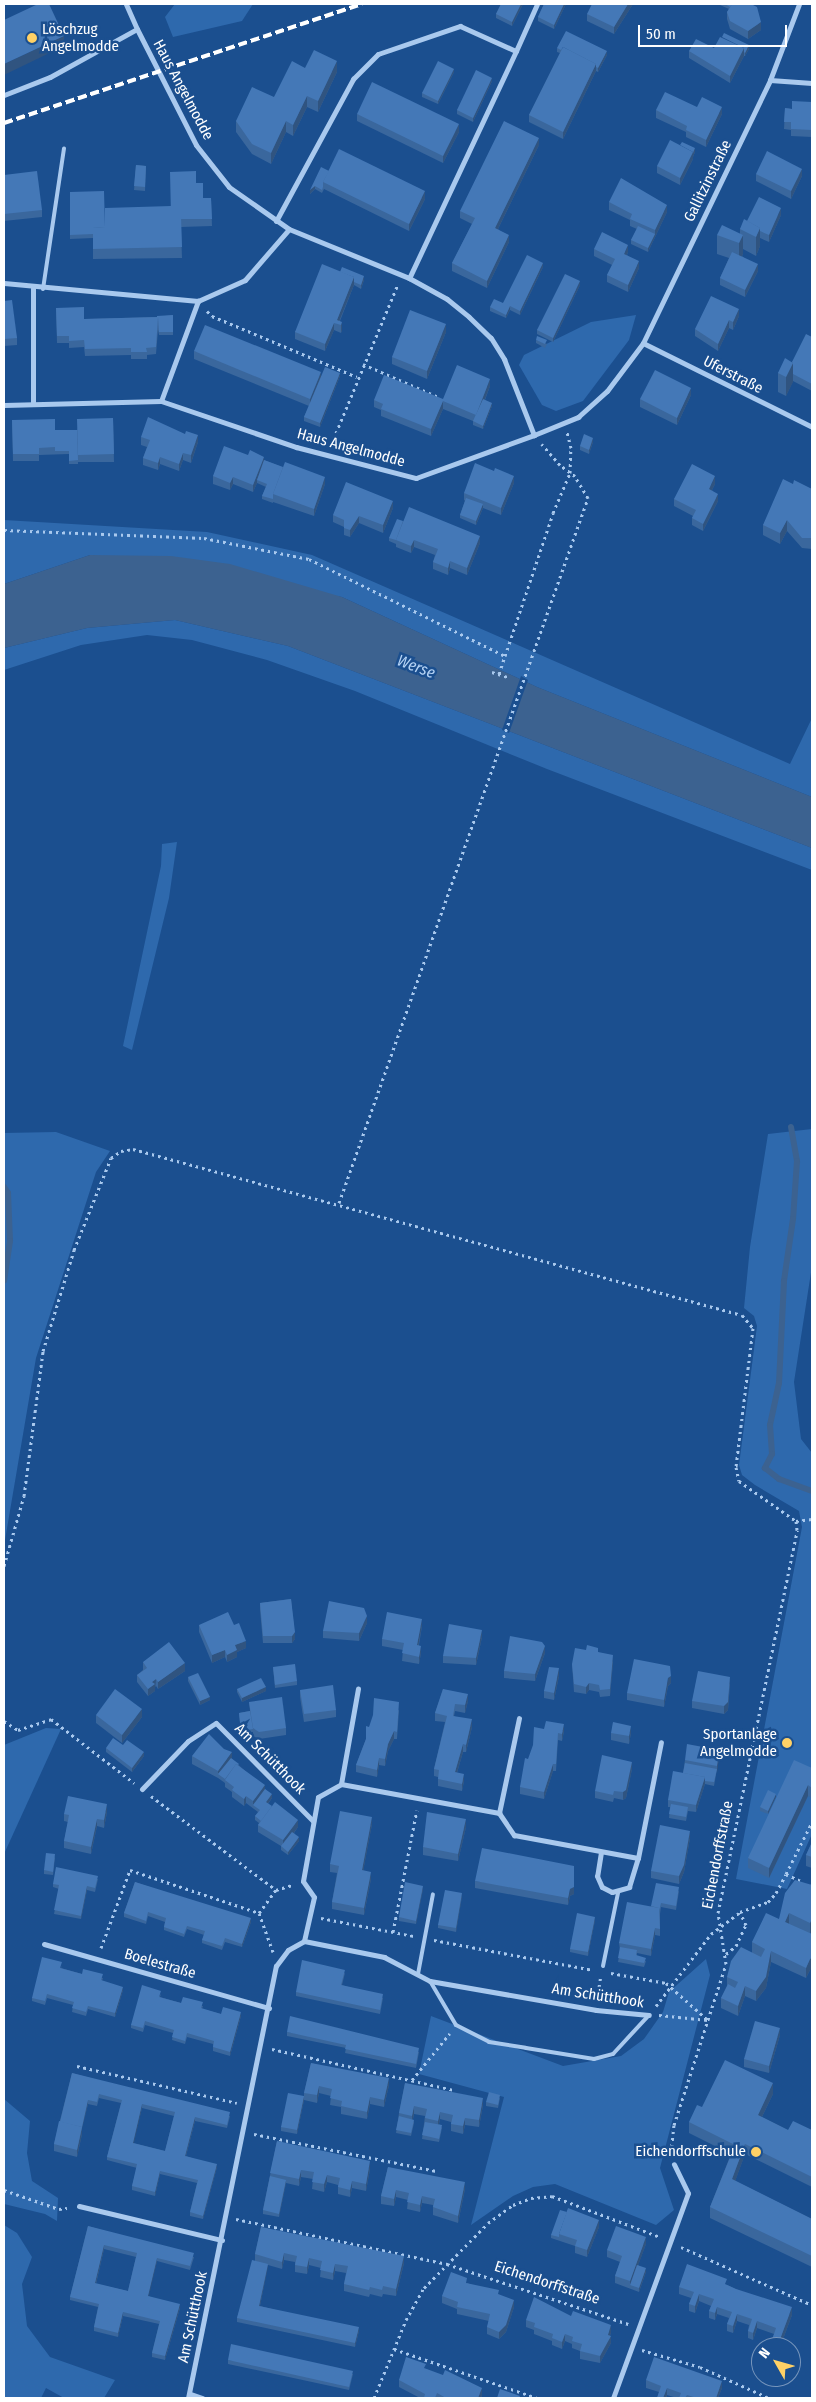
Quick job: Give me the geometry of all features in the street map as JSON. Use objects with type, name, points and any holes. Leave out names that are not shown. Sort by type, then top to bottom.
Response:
[{"type":"street","name":"Haus Angelmodde","points":[[126,4],[196,145],[229,187],[289,229],[409,278],[447,299],[491,338],[514,381],[534,435]]},
{"type":"street","points":[[409,278],[537,4]]},
{"type":"street","name":"Gallitzinstraße","points":[[629,365],[643,343],[770,80],[799,4]]},
{"type":"street","points":[[276,221],[353,79],[378,54],[460,26],[516,51]]},
{"type":"street","points":[[4,95],[50,77],[137,29]]},
{"type":"street","points":[[770,80],[812,83]]},
{"type":"street","points":[[4,283],[43,289],[198,301],[245,280],[289,229]]},
{"type":"street","points":[[33,288],[33,404]]},
{"type":"street","points":[[161,402],[198,301]]},
{"type":"street","name":"Uferstraße","points":[[643,343],[812,427]]},
{"type":"street","name":"Haus Angelmodde","points":[[4,405],[161,402],[296,446],[328,452],[416,478],[566,424],[607,391],[629,365]]},
{"type":"street","points":[[358,1689],[341,1784],[499,1812]]},
{"type":"street","points":[[519,1718],[499,1812],[514,1835],[638,1858]]},
{"type":"street","name":"Am Schütthook","points":[[142,1789],[188,1741],[216,1723],[313,1820]]},
{"type":"street","points":[[601,1852],[597,1870],[598,1882],[606,1890],[618,1892],[632,1882],[661,1742]]},
{"type":"street","name":"Am Schütthook","points":[[303,1881],[318,1797],[341,1784]]},
{"type":"street","points":[[277,1964],[288,1950],[304,1941],[314,1897],[303,1881]]},
{"type":"street","name":"Am Schütthook","points":[[304,1941],[384,1957],[430,1980],[596,2010],[649,2015]]},
{"type":"street","name":"Boelestraße","points":[[44,1944],[269,2008]]},
{"type":"street","name":"Am Schütthook","points":[[189,2396],[262,2046],[277,1964]]},
{"type":"street","points":[[613,2398],[638,2328],[672,2243],[688,2193],[674,2164]]},
{"type":"street","points":[[79,2206],[222,2240]]},
{"type":"street","points":[[189,2396],[202,2398]]},
{"type":"lane","points":[[43,289],[64,149]]},
{"type":"lane","points":[[603,1966],[618,1892]]},
{"type":"lane","points":[[418,1974],[433,1894]]},
{"type":"lane","points":[[430,1980],[456,2025]]},
{"type":"lane","name":"Am Schütthook","points":[[456,2025],[488,2042],[594,2059],[613,2054],[649,2015]]},
{"type":"path","points":[[328,452],[357,377],[402,275]]},
{"type":"path","points":[[198,301],[212,316],[357,377]]},
{"type":"path","points":[[363,364],[438,397]]},
{"type":"path","points":[[499,674],[552,513],[570,473],[571,448],[566,424]]},
{"type":"path","points":[[339,1203],[588,498],[570,473],[534,435]]},
{"type":"path","points":[[4,530],[204,538],[309,559],[505,656]]},
{"type":"path","points":[[492,672],[507,677]]},
{"type":"path","points":[[4,1566],[24,1496],[43,1351],[74,1250],[111,1158],[120,1151],[133,1150],[339,1203],[742,1315],[753,1328],[736,1467],[739,1481],[796,1521],[812,1519]]},
{"type":"path","name":"Eichendorffstraße","points":[[674,2164],[670,2159],[674,2125],[726,1964],[726,1954],[718,1913],[797,1530],[796,1521]]},
{"type":"path","points":[[4,1721],[18,1730],[50,1719],[276,1890]]},
{"type":"path","points":[[394,1932],[419,1798]]},
{"type":"path","points":[[649,2015],[711,1934],[740,1912],[768,1902],[776,1893],[812,1822]]},
{"type":"path","points":[[97,1959],[130,1870],[259,1913]]},
{"type":"path","points":[[786,1874],[812,1887]]},
{"type":"path","points":[[259,1913],[276,1890],[303,1881]]},
{"type":"path","points":[[726,1954],[736,1946],[746,1925],[740,1912]]},
{"type":"path","points":[[259,1913],[277,1964]]},
{"type":"path","points":[[310,1916],[670,1986],[708,2020]]},
{"type":"path","points":[[596,2010],[602,1972]]},
{"type":"path","points":[[649,2015],[708,2020]]},
{"type":"path","points":[[412,2080],[456,2025]]},
{"type":"path","points":[[262,2046],[454,2090]]},
{"type":"path","points":[[77,2066],[249,2106]]},
{"type":"path","points":[[244,2132],[436,2171]]},
{"type":"path","points":[[4,2190],[59,2210],[79,2206]]},
{"type":"path","points":[[374,2398],[394,2349],[424,2288],[488,2223],[513,2205],[531,2198],[552,2196],[672,2243],[812,2305]]},
{"type":"path","points":[[226,2217],[447,2264]]},
{"type":"path","name":"Eichendorffstraße","points":[[447,2264],[638,2328]]},
{"type":"path","points":[[631,2347],[700,2367],[748,2386],[770,2398]]},
{"type":"path","points":[[394,2349],[538,2398]]},
{"type":"shaded area","points":[[175,4],[253,4],[242,21],[173,37],[165,17]]},
{"type":"shaded area","points":[[636,315],[629,340],[583,401],[556,411],[542,405],[519,365],[524,355],[591,322]]},
{"type":"shaded area","points":[[4,520],[207,532],[312,555],[790,764],[812,718],[812,797],[537,687],[342,597],[90,555],[4,584]]},
{"type":"shaded area","points":[[175,620],[288,646],[812,848],[812,870],[547,769],[355,691],[267,660],[192,640],[147,635],[81,645],[4,670],[4,648],[87,628]]},
{"type":"shaded area","points":[[177,842],[169,898],[132,1050],[123,1046],[161,866],[162,844]]},
{"type":"shaded area","points":[[812,1129],[812,1266],[794,1382],[801,1439],[812,1453],[812,1834],[787,1889],[736,1879],[802,1527],[799,1511],[755,1485],[742,1475],[739,1465],[757,1326],[754,1316],[744,1308],[750,1247],[768,1134]]},
{"type":"shaded area","points":[[56,1132],[110,1151],[96,1172],[36,1358],[4,1546],[4,1133]]},
{"type":"shaded area","points":[[46,1728],[61,1729],[4,1854],[4,1745]]},
{"type":"shaded area","points":[[706,1959],[710,1975],[660,2168],[674,2210],[656,2225],[555,2184],[533,2187],[513,2196],[471,2225],[504,2097],[419,2074],[431,2016],[563,2066],[621,2056],[644,2039],[663,2012],[669,1992]]},
{"type":"shaded area","points":[[4,2099],[30,2121],[27,2153],[32,2181],[58,2198],[57,2221],[45,2214],[4,2204]]},
{"type":"shaded area","points":[[4,2225],[17,2233],[32,2257],[22,2284],[27,2326],[50,2357],[115,2380],[104,2398],[64,2398],[46,2388],[41,2398],[4,2398]]},
{"type":"water","name":"Werse","points":[[90,555],[171,556],[230,564],[342,597],[537,687],[812,797],[812,848],[288,646],[175,620],[87,628],[4,648],[4,584]]},
{"type":"pier","points":[[521,676],[528,680],[509,733],[502,730]]},
{"type":"building","name":"Löschzug Angelmodde","points":[[38,4],[49,4],[64,36],[4,64],[4,20]]},
{"type":"building","points":[[501,4],[521,4],[512,22],[496,14]]},
{"type":"building","points":[[544,4],[564,4],[554,25],[538,17]]},
{"type":"building","points":[[592,4],[628,4],[614,27],[587,14]]},
{"type":"building","points":[[732,4],[751,4],[757,7],[761,22],[748,31],[730,21],[727,12]]},
{"type":"building","points":[[566,31],[607,51],[598,68],[596,64],[563,47],[561,50],[557,48]]},
{"type":"building","points":[[724,33],[749,45],[745,53],[744,48],[722,37]]},
{"type":"building","points":[[720,37],[744,48],[730,76],[689,51],[696,39],[714,48]]},
{"type":"building","points":[[563,47],[596,64],[563,132],[529,115]]},
{"type":"building","points":[[314,50],[337,61],[318,101],[307,96],[293,125],[286,121],[271,153],[252,144],[236,121],[252,87],[274,97],[292,61],[305,68]]},
{"type":"building","points":[[438,61],[454,69],[438,101],[422,93]]},
{"type":"building","points":[[476,70],[492,78],[473,118],[457,110]]},
{"type":"building","points":[[372,82],[459,124],[443,156],[357,114]]},
{"type":"building","points":[[665,92],[697,107],[702,97],[722,107],[706,140],[686,130],[687,126],[656,110]]},
{"type":"building","points":[[792,101],[812,102],[812,130],[791,129],[791,122],[784,122],[785,108],[792,109]]},
{"type":"building","points":[[504,121],[539,138],[495,228],[509,235],[487,281],[452,263],[475,218],[460,211]]},
{"type":"building","points":[[670,140],[693,152],[680,178],[657,166]]},
{"type":"building","points":[[682,142],[695,148],[693,153],[680,145]]},
{"type":"building","points":[[339,149],[425,191],[409,224],[323,182]]},
{"type":"building","points":[[767,151],[802,169],[791,191],[756,174]]},
{"type":"building","points":[[136,165],[146,166],[145,187],[134,186]]},
{"type":"building","points":[[321,167],[329,171],[323,182],[322,190],[315,186],[310,190]]},
{"type":"building","points":[[37,171],[42,210],[4,214],[4,175]]},
{"type":"building","points":[[196,171],[196,183],[203,183],[203,198],[211,198],[212,219],[181,219],[181,216],[171,216],[170,172]]},
{"type":"building","points":[[621,178],[667,205],[655,230],[630,219],[632,214],[609,202]]},
{"type":"building","points":[[104,191],[105,227],[93,228],[93,234],[70,235],[70,192]]},
{"type":"building","points":[[759,197],[781,208],[769,235],[747,221]]},
{"type":"building","points":[[171,206],[171,216],[181,216],[182,247],[93,249],[93,228],[105,227],[105,208]]},
{"type":"building","points":[[744,219],[760,228],[756,237],[740,229]]},
{"type":"building","points":[[722,225],[743,235],[739,243],[717,235]]},
{"type":"building","points":[[638,226],[655,234],[648,248],[631,240]]},
{"type":"building","points":[[602,232],[628,245],[624,254],[639,261],[628,285],[607,275],[615,259],[594,249]]},
{"type":"building","points":[[732,252],[758,264],[745,290],[720,278]]},
{"type":"building","points":[[527,255],[543,263],[520,311],[510,306],[506,315],[490,307],[494,299],[503,303]]},
{"type":"building","points":[[322,264],[354,277],[337,320],[342,322],[341,325],[334,323],[325,344],[295,332]]},
{"type":"building","points":[[342,267],[364,276],[361,285],[354,282],[354,277],[340,272]]},
{"type":"building","points":[[565,274],[580,281],[553,338],[537,330]]},
{"type":"building","points":[[711,296],[739,309],[733,322],[729,320],[718,344],[695,329]]},
{"type":"building","points":[[12,300],[17,338],[4,339],[4,301]]},
{"type":"building","points":[[84,307],[84,319],[158,317],[156,347],[146,348],[147,352],[131,352],[131,348],[85,349],[84,340],[69,341],[69,336],[57,336],[56,308]]},
{"type":"building","points":[[410,310],[446,324],[427,371],[392,357]]},
{"type":"building","points":[[173,315],[173,332],[159,332],[157,316]]},
{"type":"building","points":[[205,325],[321,372],[310,399],[194,351]]},
{"type":"building","points":[[806,334],[812,337],[812,384],[793,374],[792,362]]},
{"type":"building","points":[[537,336],[547,340],[545,344],[536,340]]},
{"type":"building","points":[[785,358],[793,363],[786,377],[778,373]]},
{"type":"building","points":[[457,365],[490,379],[476,415],[443,401],[431,429],[381,409],[383,404],[374,400],[384,375],[443,399]]},
{"type":"building","points":[[325,367],[340,373],[320,423],[304,417]]},
{"type":"building","points":[[655,370],[691,388],[677,418],[640,399]]},
{"type":"building","points":[[483,399],[492,403],[483,426],[473,421]]},
{"type":"building","points":[[148,417],[185,434],[186,431],[198,435],[191,455],[183,453],[179,464],[160,457],[158,463],[143,458],[150,440],[141,437]]},
{"type":"building","points":[[113,418],[114,454],[78,455],[77,419]]},
{"type":"building","points":[[55,419],[55,447],[39,448],[39,454],[13,454],[12,420]]},
{"type":"building","points":[[55,430],[77,430],[78,460],[69,461],[69,451],[55,451]]},
{"type":"building","points":[[584,434],[593,438],[589,450],[580,446]]},
{"type":"building","points":[[224,446],[248,455],[250,450],[264,457],[253,485],[233,477],[230,483],[213,476]]},
{"type":"building","points":[[264,460],[283,467],[273,499],[262,496],[267,484],[257,480]]},
{"type":"building","points":[[285,462],[325,477],[314,509],[273,494]]},
{"type":"building","points":[[475,463],[494,471],[495,468],[514,476],[501,508],[464,493]]},
{"type":"building","points":[[692,464],[715,476],[709,489],[718,494],[703,524],[692,518],[696,510],[674,499]]},
{"type":"building","points":[[783,479],[793,484],[794,480],[812,489],[812,538],[802,538],[787,520],[780,533],[763,525]]},
{"type":"building","points":[[346,482],[393,501],[383,525],[359,516],[350,530],[344,528],[344,520],[333,515]]},
{"type":"building","points":[[466,498],[483,504],[476,521],[460,515]]},
{"type":"building","points":[[409,507],[480,536],[467,568],[450,561],[448,568],[433,562],[438,549],[414,540],[411,546],[396,540]]},
{"type":"building","points":[[397,519],[403,521],[396,540],[389,538]]},
{"type":"building","points":[[291,1599],[295,1632],[292,1636],[263,1636],[260,1603]]},
{"type":"building","points":[[329,1601],[364,1608],[367,1616],[359,1633],[323,1631]]},
{"type":"building","points":[[228,1612],[234,1625],[239,1623],[246,1641],[235,1645],[237,1650],[227,1655],[225,1650],[212,1655],[199,1625]]},
{"type":"building","points":[[387,1612],[422,1619],[417,1645],[421,1646],[419,1657],[402,1653],[404,1643],[382,1639]]},
{"type":"building","points":[[449,1624],[482,1630],[476,1658],[443,1656]]},
{"type":"building","points":[[510,1636],[542,1642],[545,1646],[535,1674],[504,1671]]},
{"type":"building","points":[[169,1642],[185,1663],[158,1682],[156,1679],[152,1682],[155,1684],[148,1689],[137,1675],[147,1668],[143,1662]]},
{"type":"building","points":[[587,1645],[598,1648],[598,1652],[613,1655],[610,1689],[600,1690],[599,1685],[589,1683],[586,1687],[574,1684],[572,1664],[575,1648],[586,1650]]},
{"type":"building","points":[[634,1659],[670,1666],[671,1676],[668,1678],[664,1700],[627,1693]]},
{"type":"building","points":[[295,1664],[297,1681],[275,1685],[273,1667]]},
{"type":"building","points":[[549,1667],[559,1668],[554,1693],[544,1691]]},
{"type":"building","points":[[698,1671],[730,1677],[728,1702],[724,1706],[692,1701]]},
{"type":"building","points":[[198,1673],[210,1697],[200,1701],[188,1677]]},
{"type":"building","points":[[261,1678],[266,1687],[242,1698],[237,1689]]},
{"type":"building","points":[[333,1685],[336,1710],[304,1714],[300,1690]]},
{"type":"building","points":[[115,1689],[142,1709],[122,1735],[96,1715]]},
{"type":"building","points":[[443,1689],[468,1694],[465,1705],[455,1704],[453,1716],[472,1719],[466,1745],[463,1744],[455,1772],[464,1774],[462,1784],[438,1779],[439,1770],[434,1769],[447,1716],[435,1713]]},
{"type":"building","points":[[282,1697],[286,1728],[259,1732],[253,1728],[249,1702]]},
{"type":"building","points":[[374,1698],[399,1702],[397,1732],[394,1731],[388,1744],[385,1759],[379,1758],[377,1770],[356,1765],[366,1739],[366,1726],[369,1727],[373,1715]]},
{"type":"building","points":[[250,1711],[253,1729],[241,1731],[239,1713]]},
{"type":"building","points":[[546,1721],[564,1724],[562,1734],[558,1733],[556,1764],[553,1764],[544,1792],[520,1787],[525,1758],[528,1759],[533,1745],[534,1727],[544,1729]]},
{"type":"building","points":[[613,1722],[631,1726],[629,1736],[611,1733]]},
{"type":"building","points":[[209,1734],[224,1749],[232,1752],[218,1771],[192,1756]]},
{"type":"building","points":[[113,1738],[123,1745],[127,1740],[144,1752],[132,1768],[106,1748]]},
{"type":"building","points":[[687,1744],[719,1750],[717,1766],[685,1760]]},
{"type":"building","points":[[602,1755],[632,1762],[626,1790],[623,1792],[614,1791],[613,1795],[595,1791]]},
{"type":"building","points":[[231,1758],[239,1764],[236,1764],[225,1779],[218,1774]]},
{"type":"building","points":[[794,1760],[812,1768],[812,1788],[808,1785],[769,1868],[748,1858]]},
{"type":"building","points":[[685,1763],[717,1769],[714,1782],[705,1781],[705,1777],[683,1773]]},
{"type":"building","points":[[236,1764],[265,1785],[253,1801],[246,1796],[244,1799],[232,1790],[234,1787],[225,1780]]},
{"type":"building","points":[[673,1771],[705,1777],[696,1805],[668,1800]]},
{"type":"building","points":[[265,1789],[272,1794],[266,1802],[272,1806],[261,1821],[255,1816],[260,1810],[253,1805]]},
{"type":"building","points":[[768,1790],[776,1794],[768,1811],[760,1807]]},
{"type":"building","points":[[68,1796],[107,1804],[104,1820],[97,1819],[91,1847],[64,1841],[69,1815],[64,1814]]},
{"type":"building","points":[[275,1802],[298,1820],[283,1840],[258,1825]]},
{"type":"building","points":[[671,1804],[688,1807],[686,1817],[669,1814]]},
{"type":"building","points":[[340,1811],[372,1817],[362,1870],[371,1872],[364,1908],[332,1902],[339,1866],[330,1864]]},
{"type":"building","points":[[427,1812],[466,1819],[458,1854],[423,1847]]},
{"type":"building","points":[[660,1825],[690,1831],[684,1865],[679,1876],[651,1871]]},
{"type":"building","points":[[292,1832],[299,1837],[288,1852],[281,1846]]},
{"type":"building","points":[[812,1842],[812,1857],[806,1855]]},
{"type":"building","points":[[482,1848],[574,1866],[574,1887],[570,1889],[568,1898],[475,1881]]},
{"type":"building","points":[[46,1853],[55,1854],[53,1872],[44,1870]]},
{"type":"building","points":[[56,1867],[98,1876],[95,1888],[87,1886],[81,1916],[54,1910],[59,1885],[53,1884]]},
{"type":"building","points":[[795,1880],[812,1885],[812,1919],[810,1923],[789,1913],[785,1922],[812,1934],[812,1958],[806,1968],[771,1951],[766,1977],[756,1991],[745,1986],[738,2006],[721,1998],[728,1984],[735,1988],[738,1982],[727,1977],[731,1961],[741,1947],[761,1957],[765,1949],[752,1942],[766,1913],[779,1919],[785,1893]]},
{"type":"building","points":[[135,1882],[251,1918],[242,1944],[225,1938],[222,1946],[202,1940],[205,1931],[187,1926],[184,1934],[164,1927],[166,1918],[148,1912],[146,1921],[124,1913]]},
{"type":"building","points":[[405,1882],[423,1886],[416,1921],[399,1917]]},
{"type":"building","points":[[656,1883],[679,1887],[676,1906],[661,1903],[659,1911],[659,1908],[651,1906]]},
{"type":"building","points":[[445,1890],[462,1893],[456,1928],[438,1925]]},
{"type":"building","points":[[627,1902],[659,1908],[660,1929],[655,1928],[651,1949],[619,1943]]},
{"type":"building","points":[[577,1913],[595,1917],[588,1952],[570,1949]]},
{"type":"building","points":[[620,1947],[637,1950],[636,1955],[646,1958],[644,1963],[618,1958]]},
{"type":"building","points":[[42,1957],[62,1962],[60,1968],[82,1974],[83,1969],[103,1974],[101,1980],[123,1987],[115,2013],[88,2006],[86,2012],[72,2008],[74,2002],[47,1994],[45,2001],[32,1998]]},
{"type":"building","points":[[302,1960],[345,1970],[341,1985],[383,1994],[380,2010],[296,1992]]},
{"type":"building","points":[[142,1985],[161,1991],[159,1997],[181,2003],[183,1997],[203,2002],[201,2008],[221,2014],[223,2007],[241,2012],[230,2052],[213,2047],[214,2041],[187,2033],[185,2041],[172,2037],[174,2030],[145,2021],[143,2028],[131,2025]]},
{"type":"building","points":[[290,2016],[419,2048],[416,2064],[345,2049],[346,2045],[287,2032]]},
{"type":"building","points":[[755,2021],[780,2028],[769,2066],[744,2059]]},
{"type":"building","points":[[725,2060],[773,2083],[758,2115],[788,2130],[793,2121],[812,2130],[812,2177],[745,2144],[732,2179],[812,2219],[812,2256],[710,2207],[735,2145],[689,2122],[697,2105],[702,2107]]},
{"type":"building","points":[[311,2063],[389,2078],[384,2100],[370,2097],[367,2112],[341,2106],[342,2101],[330,2098],[332,2089],[319,2086],[317,2095],[304,2093]]},
{"type":"building","points":[[72,2073],[230,2112],[227,2125],[195,2117],[185,2156],[217,2164],[203,2216],[190,2212],[198,2180],[160,2171],[155,2192],[132,2186],[137,2164],[107,2157],[122,2100],[99,2094],[97,2102],[88,2100],[82,2127],[60,2122]],"holes":[[[142,2104],[175,2112],[165,2151],[133,2143]]]},
{"type":"building","points":[[405,2083],[483,2098],[479,2120],[465,2118],[463,2126],[451,2124],[453,2115],[440,2112],[438,2121],[425,2118],[427,2109],[414,2106],[412,2116],[399,2113]]},
{"type":"building","points":[[489,2092],[500,2095],[498,2105],[486,2102]]},
{"type":"building","points":[[288,2093],[304,2096],[297,2130],[281,2127]]},
{"type":"building","points":[[399,2116],[414,2120],[411,2133],[396,2130]]},
{"type":"building","points":[[59,2121],[82,2127],[77,2150],[54,2144]]},
{"type":"building","points":[[425,2122],[442,2125],[439,2139],[422,2135]]},
{"type":"building","points":[[277,2141],[370,2161],[366,2184],[352,2181],[350,2190],[338,2187],[340,2178],[327,2175],[324,2184],[312,2182],[314,2172],[301,2170],[299,2179],[270,2173]]},
{"type":"building","points":[[388,2167],[465,2182],[458,2216],[433,2207],[435,2199],[422,2196],[420,2205],[407,2202],[409,2193],[396,2190],[394,2199],[381,2196]]},
{"type":"building","points":[[270,2176],[286,2180],[279,2214],[263,2210]]},
{"type":"building","points":[[568,2208],[599,2220],[587,2250],[575,2246],[577,2240],[559,2234]]},
{"type":"building","points":[[560,2210],[567,2212],[559,2237],[551,2235]]},
{"type":"building","points":[[88,2226],[194,2253],[190,2266],[157,2258],[148,2296],[180,2304],[165,2356],[152,2353],[160,2321],[123,2312],[118,2333],[94,2327],[99,2304],[70,2297]],"holes":[[[104,2245],[137,2253],[128,2291],[95,2283]]]},
{"type":"building","points":[[616,2226],[646,2237],[630,2281],[615,2276],[622,2256],[607,2250]]},
{"type":"building","points":[[261,2227],[404,2256],[396,2289],[383,2286],[382,2290],[370,2287],[369,2290],[344,2284],[348,2266],[335,2264],[333,2273],[320,2270],[322,2261],[309,2258],[307,2267],[295,2265],[297,2256],[284,2253],[282,2262],[255,2254]]},
{"type":"building","points":[[252,2260],[268,2264],[259,2306],[359,2327],[355,2343],[237,2318]]},
{"type":"building","points":[[687,2264],[727,2279],[725,2284],[736,2289],[792,2307],[781,2337],[773,2337],[776,2328],[757,2321],[753,2333],[748,2331],[752,2319],[737,2314],[733,2326],[727,2324],[732,2312],[717,2307],[715,2313],[709,2311],[714,2299],[699,2294],[695,2306],[689,2304],[694,2292],[679,2287]]},
{"type":"building","points":[[637,2265],[646,2268],[639,2288],[630,2285]]},
{"type":"building","points":[[451,2272],[467,2278],[466,2283],[499,2290],[498,2294],[514,2300],[506,2325],[499,2332],[487,2327],[490,2314],[457,2307],[458,2302],[442,2296]]},
{"type":"building","points":[[534,2297],[571,2316],[573,2311],[611,2325],[608,2335],[611,2336],[600,2356],[580,2351],[582,2344],[572,2341],[573,2337],[565,2334],[562,2342],[552,2338],[553,2334],[534,2327],[535,2323],[526,2320]]},
{"type":"building","points":[[231,2344],[353,2371],[349,2387],[228,2360]]},
{"type":"building","points":[[406,2357],[426,2364],[424,2368],[443,2375],[445,2370],[482,2388],[478,2398],[446,2398],[437,2393],[435,2398],[424,2398],[425,2394],[399,2380]]},
{"type":"building","points":[[654,2357],[722,2381],[716,2398],[697,2398],[687,2395],[685,2398],[679,2398],[681,2393],[667,2388],[663,2398],[657,2398],[661,2386],[646,2380]]},
{"type":"building","points":[[500,2389],[520,2396],[519,2398],[497,2398]]},
{"type":"waterway","points":[[791,1127],[797,1161],[793,1219],[784,1281],[779,1383],[770,1425],[772,1454],[765,1468],[779,1479],[812,1491]]},
{"type":"waterway","points":[[4,1187],[8,1193],[10,1241],[4,1281]]},
{"type":"railway","points":[[4,123],[362,4]]},
{"type":"place","name":"Löschzug Angelmodde","points":[[32,38]]},
{"type":"place","name":"Sportanlage Angelmodde","points":[[787,1743]]},
{"type":"place","name":"Eichendorffschule","points":[[756,2152]]}]
